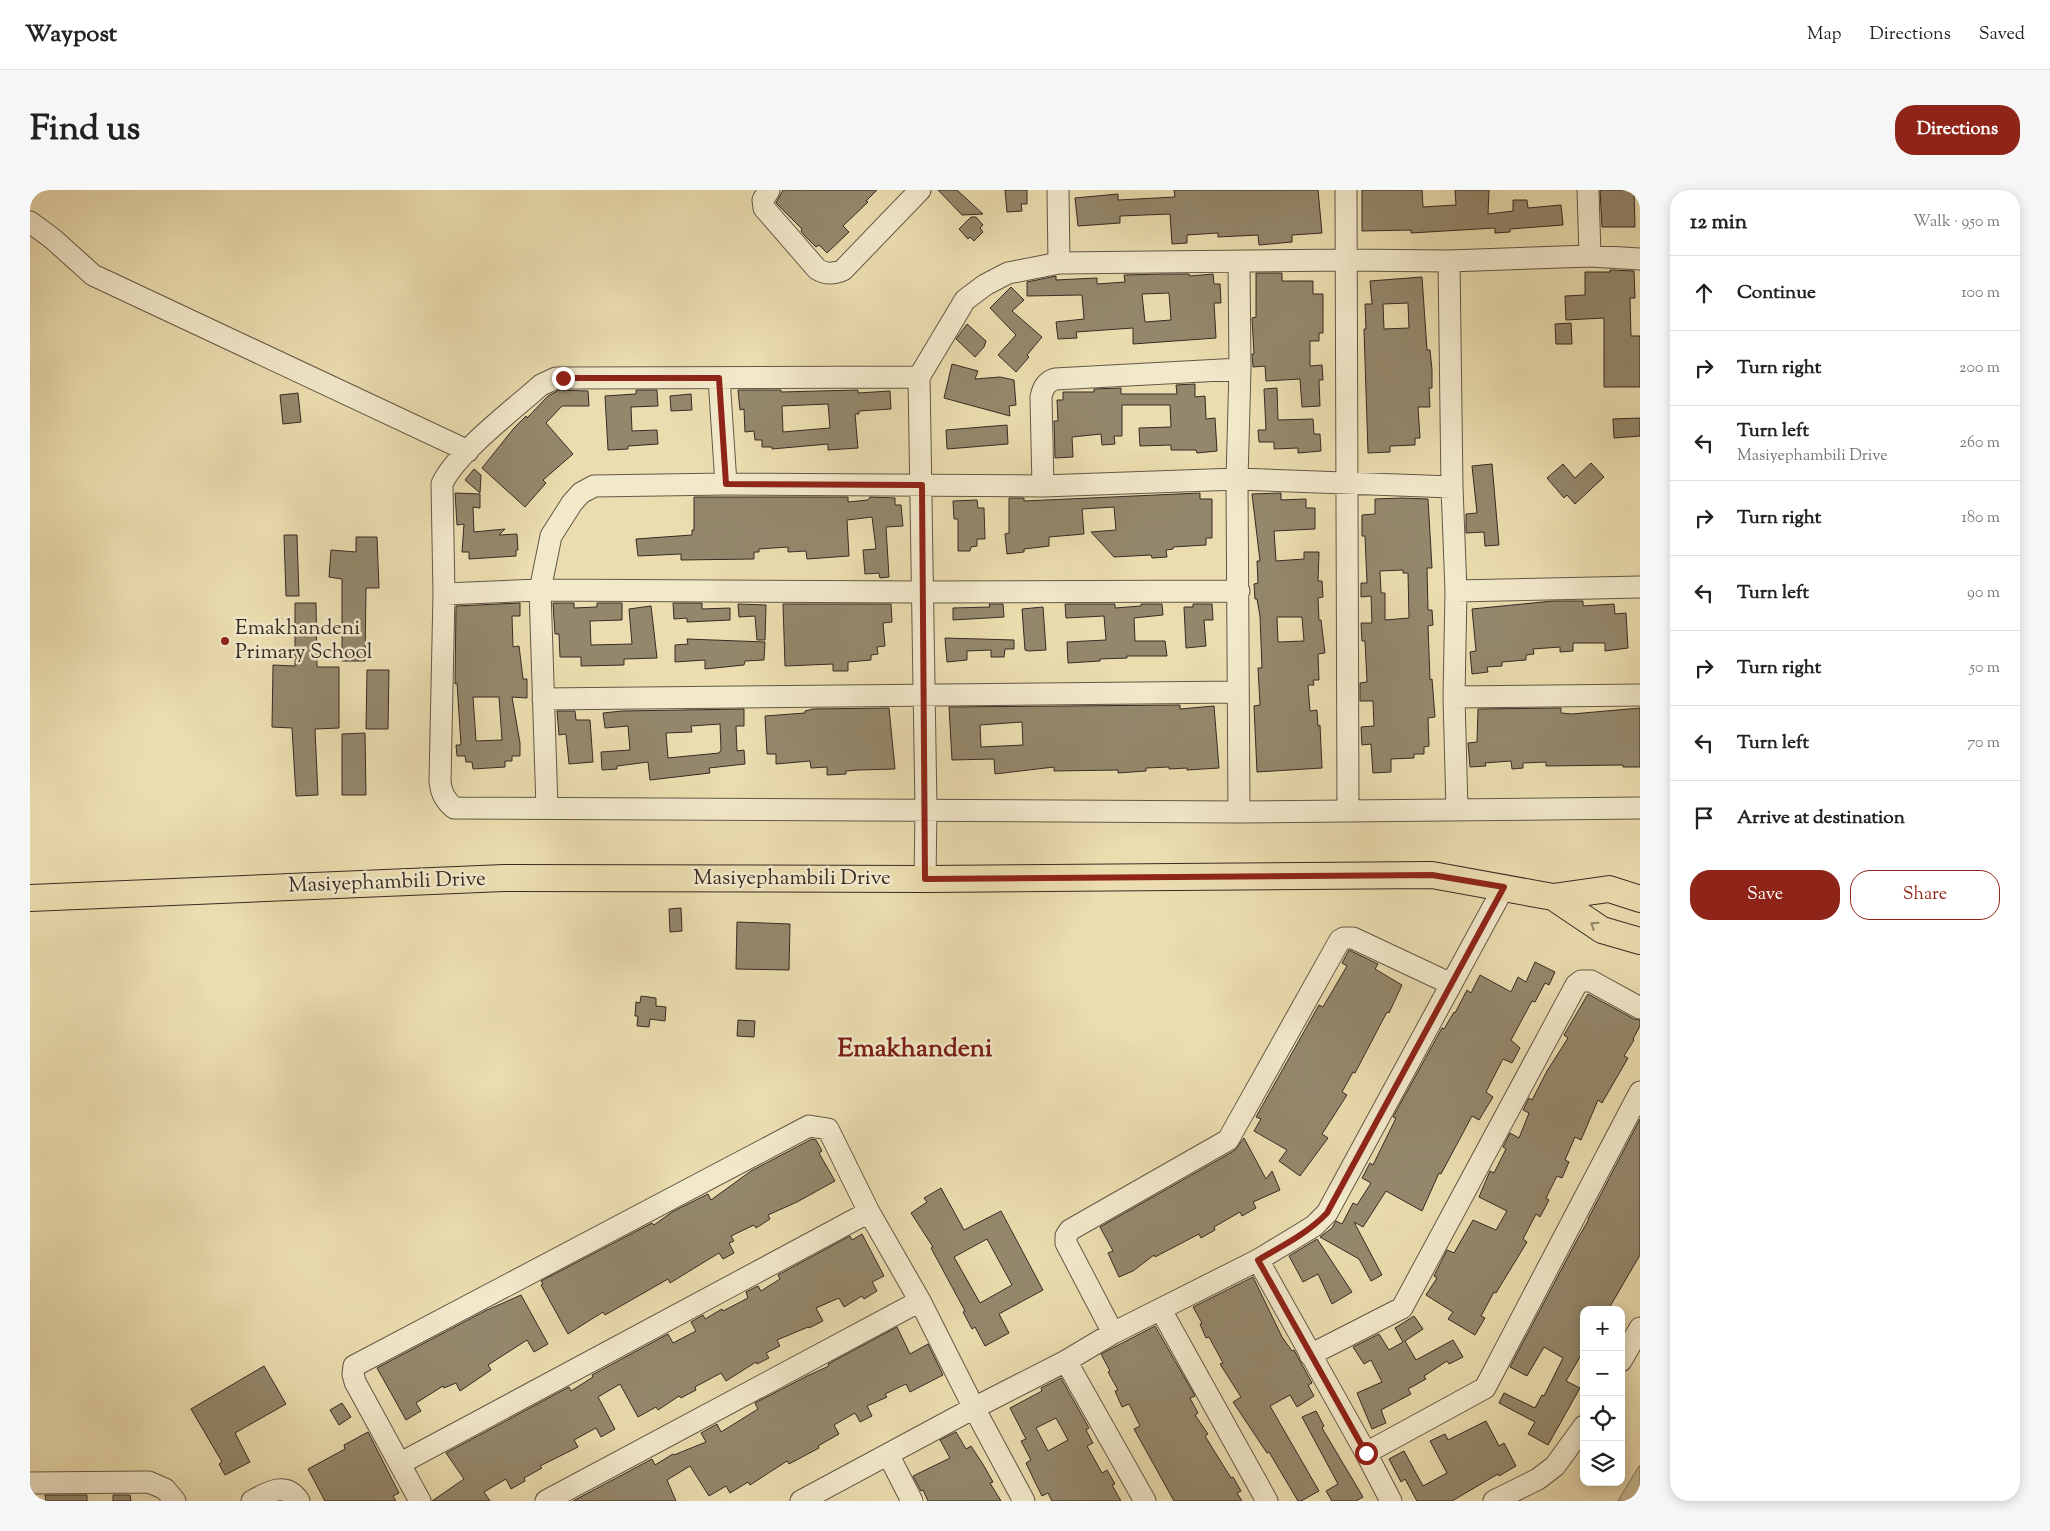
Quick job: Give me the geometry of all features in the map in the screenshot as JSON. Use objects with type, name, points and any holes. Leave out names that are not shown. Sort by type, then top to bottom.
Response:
[{"type":"main road","name":"Masiyephambili Drive","points":[[30,898],[504,878],[925,879],[1432,875],[1552,897],[1609,890],[1640,899]]},
{"type":"main road","name":"Masiyephambili Drive","points":[[1552,897],[1602,930],[1640,941]]},
{"type":"street","points":[[766,191],[762,200],[764,208],[817,269],[822,272],[836,273],[843,270],[920,190]]},
{"type":"street","points":[[1058,190],[1059,263]]},
{"type":"street","points":[[1346,190],[1348,811]]},
{"type":"street","points":[[1588,190],[1590,256]]},
{"type":"street","points":[[30,222],[53,239],[93,275],[468,450]]},
{"type":"street","points":[[925,879],[926,809],[919,377],[965,300],[985,285],[1008,273],[1059,263],[1347,260],[1449,262],[1590,256],[1640,258]]},
{"type":"street","points":[[1239,262],[1240,369],[1237,479],[1240,812]]},
{"type":"street","points":[[1449,262],[1452,487],[1456,591],[1454,696],[1457,810]]},
{"type":"street","points":[[1043,486],[1040,397],[1042,390],[1050,381],[1055,379],[1240,369]]},
{"type":"street","points":[[919,377],[556,378],[541,385],[468,450],[446,476],[442,484],[444,594],[440,781],[443,796],[454,808],[1240,812],[1640,808]]},
{"type":"street","points":[[719,378],[726,484]]},
{"type":"street","points":[[547,808],[540,590],[551,536],[572,502],[581,493],[594,486],[726,484],[1043,486],[1237,479],[1452,487]]},
{"type":"street","points":[[1456,591],[1640,587]]},
{"type":"street","points":[[444,594],[540,590],[922,592],[1239,590]]},
{"type":"street","points":[[543,699],[1238,692]]},
{"type":"street","points":[[1454,696],[1640,695]]},
{"type":"street","points":[[801,1501],[1113,1334],[1258,1260],[1314,1226],[1327,1213],[1504,887]]},
{"type":"street","points":[[1113,1334],[1066,1244],[1068,1233],[1070,1230],[1228,1140],[1340,940],[1353,938],[1451,984]]},
{"type":"street","points":[[1310,1355],[1402,1308],[1576,985],[1581,981],[1591,981],[1640,1008]]},
{"type":"street","points":[[1366,1453],[1485,1388],[1640,1092]]},
{"type":"street","points":[[420,1501],[401,1463],[355,1382],[354,1366],[804,1127],[816,1126],[828,1129],[869,1212],[920,1301],[1024,1501]]},
{"type":"street","points":[[401,1463],[869,1212]]},
{"type":"street","points":[[1258,1260],[1391,1501]]},
{"type":"street","points":[[546,1501],[920,1301]]},
{"type":"street","points":[[1161,1310],[1267,1501]]},
{"type":"street","points":[[1625,1354],[1640,1328]]},
{"type":"street","points":[[1066,1360],[1144,1501]]},
{"type":"street","points":[[1494,1501],[1538,1479],[1555,1466],[1580,1432]]},
{"type":"street","points":[[888,1454],[912,1501]]},
{"type":"street","points":[[30,1483],[149,1482],[165,1489],[176,1501]]},
{"type":"street","points":[[252,1501],[277,1489],[289,1491],[299,1501]]},
{"type":"shaded area","points":[[1639,1466],[1640,1501],[1618,1501]]},
{"type":"building","points":[[783,190],[877,190],[866,201],[868,202],[843,226],[849,232],[827,253],[819,245],[816,247],[804,235],[801,231],[802,229],[776,203]]},
{"type":"building","points":[[938,190],[957,190],[983,214],[962,215]]},
{"type":"building","points":[[1005,190],[1027,190],[1027,204],[1021,204],[1022,211],[1007,212]]},
{"type":"building","points":[[1174,190],[1318,190],[1322,233],[1292,235],[1292,242],[1259,245],[1258,235],[1218,237],[1218,233],[1187,235],[1187,243],[1172,244],[1170,214],[1120,216],[1120,223],[1078,226],[1075,198],[1118,194],[1118,200],[1175,197]]},
{"type":"building","points":[[1362,190],[1422,190],[1423,207],[1456,205],[1455,190],[1489,190],[1488,214],[1513,211],[1513,200],[1527,200],[1528,208],[1561,205],[1563,225],[1510,229],[1510,232],[1495,233],[1495,228],[1411,233],[1411,230],[1362,231]]},
{"type":"building","points":[[1600,190],[1634,190],[1635,227],[1602,227]]},
{"type":"building","points":[[971,217],[976,217],[983,225],[980,228],[983,232],[974,241],[970,237],[968,239],[959,229]]},
{"type":"building","points":[[1610,270],[1634,271],[1635,298],[1630,298],[1631,336],[1640,336],[1640,387],[1604,387],[1604,318],[1566,320],[1565,296],[1585,295],[1585,272],[1610,272]]},
{"type":"building","points":[[1256,273],[1282,273],[1282,281],[1313,281],[1313,294],[1323,294],[1323,333],[1319,333],[1319,341],[1310,341],[1310,366],[1322,365],[1323,380],[1319,380],[1320,406],[1302,407],[1300,379],[1266,381],[1265,366],[1253,367],[1252,318],[1256,317]]},
{"type":"building","points":[[1189,274],[1190,276],[1213,274],[1214,284],[1220,284],[1221,303],[1214,303],[1216,338],[1133,344],[1133,328],[1076,332],[1077,338],[1058,339],[1056,322],[1084,319],[1082,295],[1027,296],[1027,282],[1056,276],[1056,280],[1097,278],[1097,284],[1125,282],[1124,275]],"holes":[[[1169,293],[1171,320],[1145,322],[1142,294]]]},
{"type":"building","points":[[1422,277],[1427,350],[1430,350],[1432,370],[1432,388],[1429,388],[1430,407],[1418,407],[1420,438],[1415,438],[1415,445],[1390,446],[1390,452],[1368,453],[1364,329],[1366,329],[1365,304],[1372,304],[1370,281]],"holes":[[[1408,303],[1409,328],[1384,329],[1383,304]]]},
{"type":"building","points":[[1011,287],[1024,300],[1012,311],[1042,337],[1016,372],[998,355],[1016,335],[990,308]]},
{"type":"building","points":[[1571,323],[1572,344],[1556,344],[1555,324]]},
{"type":"building","points":[[967,324],[986,341],[984,347],[975,357],[956,339]]},
{"type":"building","points":[[952,364],[978,371],[975,379],[1000,377],[1014,380],[1016,405],[1009,406],[1010,416],[944,398]]},
{"type":"building","points":[[1195,384],[1195,397],[1205,396],[1206,419],[1215,418],[1217,451],[1197,453],[1196,450],[1171,450],[1171,445],[1140,446],[1139,428],[1171,427],[1170,405],[1122,405],[1122,436],[1114,436],[1115,444],[1102,445],[1101,434],[1072,437],[1073,457],[1055,458],[1054,421],[1058,421],[1057,400],[1063,400],[1063,392],[1094,392],[1094,389],[1121,388],[1121,394],[1177,394],[1176,385]]},
{"type":"building","points":[[1277,388],[1278,420],[1313,419],[1314,434],[1320,434],[1321,451],[1298,453],[1298,448],[1274,449],[1274,442],[1259,442],[1258,430],[1266,430],[1264,389]]},
{"type":"building","points":[[559,390],[588,391],[589,406],[562,406],[546,423],[573,454],[543,480],[546,483],[525,507],[482,468],[514,428],[526,416],[527,418],[548,396]]},
{"type":"building","points":[[636,390],[657,390],[658,406],[631,407],[632,431],[657,430],[658,444],[628,446],[628,449],[608,450],[605,396],[636,394]]},
{"type":"building","points":[[738,390],[781,390],[781,392],[858,390],[858,393],[890,391],[891,409],[859,411],[859,414],[855,414],[858,448],[828,450],[828,444],[772,449],[772,447],[762,447],[762,440],[755,440],[754,431],[745,432],[744,409],[740,410]],"holes":[[[828,404],[830,428],[783,432],[782,406]]]},
{"type":"building","points":[[298,393],[301,422],[283,424],[280,395]]},
{"type":"building","points":[[691,394],[692,410],[671,411],[670,396]]},
{"type":"building","points":[[1640,418],[1640,436],[1614,438],[1613,419]]},
{"type":"building","points":[[1007,425],[1008,444],[947,449],[946,430]]},
{"type":"building","points":[[1591,463],[1604,477],[1575,504],[1567,495],[1564,498],[1547,478],[1563,464],[1575,478]]},
{"type":"building","points":[[1492,464],[1499,545],[1485,546],[1484,532],[1466,533],[1466,514],[1477,513],[1472,466]]},
{"type":"building","points":[[474,469],[481,475],[480,493],[465,480]]},
{"type":"building","points":[[455,493],[480,494],[480,508],[473,507],[474,532],[505,529],[499,535],[517,534],[518,550],[516,550],[516,556],[469,559],[469,552],[462,552],[464,524],[457,525]]},
{"type":"building","points":[[1200,493],[1200,499],[1212,499],[1212,538],[1206,538],[1206,545],[1173,547],[1173,549],[1166,550],[1167,557],[1152,558],[1151,555],[1114,557],[1091,532],[1116,530],[1114,507],[1082,509],[1084,534],[1049,537],[1049,546],[1024,549],[1024,552],[1007,554],[1005,534],[1009,533],[1009,498],[1024,498],[1024,501]]},
{"type":"building","points":[[1281,493],[1281,500],[1306,499],[1306,508],[1315,508],[1315,529],[1274,531],[1276,561],[1304,559],[1304,552],[1319,552],[1318,581],[1322,581],[1323,597],[1318,598],[1319,620],[1321,620],[1325,653],[1318,654],[1319,680],[1313,680],[1314,685],[1308,685],[1310,711],[1317,710],[1318,726],[1320,725],[1322,768],[1257,772],[1254,706],[1260,705],[1258,668],[1262,668],[1260,616],[1257,599],[1255,599],[1254,584],[1258,583],[1257,561],[1260,561],[1252,494]],"holes":[[[1277,617],[1302,617],[1304,641],[1278,642]]]},
{"type":"building","points":[[694,497],[848,497],[848,502],[868,500],[870,497],[895,498],[895,505],[901,505],[903,526],[886,527],[889,577],[880,578],[879,573],[865,574],[863,550],[876,549],[872,517],[847,520],[849,556],[807,559],[806,551],[788,552],[788,547],[759,549],[759,552],[754,552],[754,559],[681,560],[681,554],[638,556],[636,539],[692,535],[692,530],[694,530]]},
{"type":"building","points":[[1375,499],[1428,499],[1432,568],[1427,568],[1428,610],[1432,610],[1433,625],[1428,626],[1430,680],[1432,679],[1435,717],[1428,718],[1429,746],[1424,747],[1424,754],[1414,754],[1414,758],[1391,759],[1391,772],[1373,773],[1371,744],[1362,745],[1361,727],[1374,726],[1373,701],[1360,701],[1360,683],[1367,682],[1365,641],[1362,641],[1361,623],[1372,623],[1371,596],[1361,597],[1361,583],[1367,583],[1365,536],[1362,536],[1362,515],[1375,514]],"holes":[[[1403,570],[1403,573],[1408,573],[1409,618],[1385,620],[1385,593],[1381,593],[1380,571]]]},
{"type":"building","points":[[977,500],[978,508],[984,508],[985,539],[977,539],[977,546],[971,547],[970,551],[958,551],[958,519],[954,519],[953,501]]},
{"type":"building","points":[[284,535],[297,535],[299,596],[286,596]]},
{"type":"building","points":[[356,537],[377,537],[379,588],[366,588],[365,661],[342,661],[342,579],[329,577],[331,550],[356,552]]},
{"type":"building","points":[[1553,601],[1583,601],[1583,606],[1614,604],[1615,614],[1626,613],[1628,648],[1605,651],[1605,643],[1573,643],[1573,651],[1560,652],[1560,647],[1533,649],[1534,654],[1526,655],[1526,660],[1502,662],[1502,666],[1487,667],[1488,672],[1472,674],[1470,652],[1476,651],[1472,609]]},
{"type":"building","points":[[295,603],[316,603],[317,667],[339,667],[339,728],[315,729],[318,795],[296,796],[292,728],[272,727],[273,665],[295,666]]},
{"type":"building","points":[[520,603],[520,616],[512,616],[513,647],[519,646],[523,679],[527,679],[527,698],[512,697],[520,743],[520,756],[512,756],[512,761],[505,761],[505,767],[473,769],[472,762],[466,762],[465,756],[457,756],[456,745],[461,745],[457,683],[455,684],[456,606]],"holes":[[[473,697],[499,697],[502,740],[476,741]]]},
{"type":"building","points":[[553,603],[574,603],[574,608],[597,607],[597,603],[622,603],[622,620],[590,621],[591,645],[632,644],[629,609],[651,606],[657,658],[624,659],[624,665],[581,666],[581,657],[560,657],[559,634],[555,634]]},
{"type":"building","points":[[673,603],[702,603],[702,609],[730,608],[730,620],[687,622],[687,618],[674,619]]},
{"type":"building","points":[[738,604],[766,605],[765,640],[757,640],[755,616],[739,617]]},
{"type":"building","points":[[783,604],[891,604],[892,622],[883,623],[885,646],[877,647],[878,654],[871,655],[871,660],[848,662],[848,671],[833,671],[833,664],[785,666]]},
{"type":"building","points":[[989,604],[1003,604],[1004,617],[953,620],[953,608],[990,607]]},
{"type":"building","points":[[1065,604],[1115,604],[1115,608],[1141,606],[1141,604],[1162,604],[1163,615],[1134,618],[1135,641],[1165,641],[1167,656],[1127,656],[1127,658],[1068,663],[1067,642],[1106,640],[1104,616],[1066,618]]},
{"type":"building","points":[[1193,604],[1212,604],[1213,620],[1204,620],[1206,646],[1186,648],[1184,607],[1193,607]]},
{"type":"building","points":[[1043,607],[1046,650],[1025,650],[1022,609]]},
{"type":"building","points":[[945,638],[1014,640],[1014,649],[1005,649],[1004,657],[991,657],[991,650],[967,651],[967,660],[947,662]]},
{"type":"building","points":[[687,639],[765,642],[764,660],[745,661],[744,665],[705,669],[705,660],[675,662],[675,645],[688,644]]},
{"type":"building","points":[[367,670],[389,670],[388,729],[366,729]]},
{"type":"building","points":[[1180,705],[1180,709],[1214,706],[1219,768],[1187,770],[1187,768],[1169,769],[1169,767],[1146,768],[1146,771],[1118,773],[1118,770],[1054,771],[1054,767],[995,774],[994,759],[952,760],[949,707]],"holes":[[[1022,722],[1023,745],[981,747],[980,725]]]},
{"type":"building","points":[[889,708],[895,769],[846,771],[846,774],[827,775],[827,767],[811,768],[810,761],[776,764],[776,754],[767,754],[765,716],[805,713],[805,711],[813,709]]},
{"type":"building","points":[[1561,708],[1561,713],[1572,714],[1640,708],[1640,767],[1623,767],[1623,765],[1546,766],[1546,762],[1523,763],[1523,768],[1512,769],[1511,761],[1485,763],[1486,766],[1470,767],[1468,743],[1477,742],[1478,709]]},
{"type":"building","points":[[744,709],[744,726],[736,726],[737,751],[744,750],[745,764],[709,768],[710,773],[650,780],[648,762],[617,766],[617,769],[602,770],[601,752],[630,750],[628,726],[605,728],[603,713]],"holes":[[[720,724],[721,750],[719,753],[668,758],[666,733],[692,732],[691,726]]]},
{"type":"building","points":[[557,711],[575,711],[576,720],[590,720],[593,762],[569,764],[566,734],[559,735]]},
{"type":"building","points":[[365,733],[366,795],[342,795],[342,734]]},
{"type":"building","points":[[681,908],[682,931],[670,932],[669,909]]},
{"type":"building","points":[[737,922],[790,924],[789,970],[736,969]]},
{"type":"building","points":[[1349,950],[1378,964],[1375,969],[1402,985],[1389,1013],[1387,1012],[1355,1073],[1353,1072],[1342,1092],[1347,1095],[1322,1134],[1328,1138],[1300,1176],[1279,1161],[1287,1150],[1254,1131],[1261,1119],[1256,1117],[1319,1005],[1323,1007],[1347,966],[1342,963]]},
{"type":"building","points":[[1535,962],[1555,972],[1549,985],[1545,983],[1535,1002],[1532,1001],[1511,1040],[1520,1048],[1512,1063],[1503,1059],[1486,1092],[1493,1097],[1479,1120],[1472,1116],[1441,1174],[1439,1173],[1422,1211],[1386,1191],[1363,1227],[1354,1222],[1382,1275],[1371,1281],[1359,1259],[1320,1237],[1332,1228],[1336,1221],[1342,1224],[1353,1203],[1357,1205],[1371,1183],[1362,1178],[1370,1163],[1373,1165],[1396,1118],[1393,1117],[1442,1028],[1444,1029],[1455,1013],[1467,990],[1471,993],[1480,975],[1511,992],[1518,977],[1526,982]]},
{"type":"building","points":[[1588,994],[1634,1019],[1640,1020],[1640,1026],[1624,1056],[1628,1058],[1602,1103],[1598,1100],[1581,1140],[1575,1137],[1565,1160],[1569,1162],[1562,1178],[1557,1176],[1546,1198],[1549,1200],[1540,1217],[1536,1214],[1523,1239],[1527,1242],[1496,1293],[1494,1292],[1481,1316],[1485,1318],[1475,1335],[1448,1319],[1453,1312],[1426,1295],[1437,1278],[1434,1276],[1447,1250],[1454,1253],[1473,1220],[1496,1230],[1507,1211],[1479,1197],[1490,1171],[1494,1173],[1506,1149],[1503,1147],[1510,1133],[1519,1138],[1529,1113],[1523,1110],[1529,1098],[1532,1100],[1547,1071],[1568,1038],[1564,1035]]},
{"type":"building","points":[[641,996],[656,998],[656,1006],[666,1007],[665,1021],[650,1019],[649,1027],[637,1026],[638,1016],[635,1016],[636,1002],[640,1003]]},
{"type":"building","points":[[738,1020],[755,1021],[754,1037],[737,1036]]},
{"type":"building","points":[[1640,1119],[1640,1255],[1610,1306],[1580,1306],[1580,1357],[1566,1381],[1580,1388],[1548,1445],[1528,1434],[1535,1422],[1499,1403],[1504,1393],[1535,1408],[1542,1395],[1544,1396],[1563,1358],[1544,1347],[1527,1376],[1510,1367]]},
{"type":"building","points":[[1244,1138],[1266,1179],[1272,1171],[1280,1190],[1253,1202],[1256,1208],[1242,1216],[1240,1212],[1214,1227],[1215,1230],[1201,1238],[1199,1234],[1155,1257],[1154,1255],[1133,1271],[1119,1277],[1108,1253],[1113,1251],[1100,1227],[1234,1151]]},
{"type":"building","points":[[812,1139],[816,1140],[822,1151],[819,1153],[835,1181],[797,1202],[768,1215],[770,1219],[756,1228],[754,1225],[731,1236],[734,1241],[729,1243],[734,1253],[723,1259],[719,1253],[670,1283],[668,1279],[605,1315],[603,1312],[568,1334],[541,1285],[543,1284],[541,1281],[652,1223],[654,1225],[672,1212],[708,1194],[711,1200],[751,1171]]},
{"type":"building","points":[[941,1188],[964,1230],[1001,1211],[1043,1290],[999,1314],[1009,1333],[985,1346],[975,1327],[972,1329],[963,1312],[965,1311],[931,1248],[933,1247],[911,1213],[927,1202],[924,1198]],"holes":[[[987,1239],[1012,1285],[980,1303],[954,1257]]]},
{"type":"building","points":[[862,1234],[884,1276],[872,1282],[877,1291],[864,1299],[862,1296],[844,1307],[839,1298],[816,1308],[823,1321],[777,1340],[780,1346],[766,1353],[769,1358],[757,1364],[756,1362],[726,1381],[721,1373],[695,1387],[696,1390],[681,1398],[679,1396],[658,1410],[656,1407],[638,1417],[620,1384],[598,1397],[615,1429],[601,1437],[596,1428],[574,1440],[578,1447],[540,1466],[542,1468],[524,1478],[525,1481],[511,1489],[506,1479],[484,1492],[490,1501],[432,1501],[464,1479],[446,1453],[569,1387],[571,1391],[593,1377],[592,1375],[668,1334],[673,1343],[696,1331],[691,1322],[703,1315],[705,1319],[722,1309],[723,1311],[748,1298],[746,1292],[758,1286],[761,1291],[780,1279],[778,1275],[850,1236],[852,1240]]},
{"type":"building","points":[[1317,1239],[1352,1292],[1332,1304],[1318,1274],[1303,1282],[1289,1256]]},
{"type":"building","points":[[1253,1277],[1282,1337],[1292,1351],[1294,1350],[1312,1383],[1308,1385],[1314,1396],[1297,1407],[1290,1395],[1270,1406],[1319,1491],[1301,1501],[1298,1501],[1269,1452],[1267,1453],[1233,1402],[1241,1397],[1220,1364],[1223,1363],[1209,1337],[1206,1338],[1200,1324],[1202,1323],[1193,1307]]},
{"type":"building","points":[[521,1295],[548,1344],[534,1352],[527,1340],[488,1365],[491,1370],[460,1391],[456,1383],[444,1388],[443,1386],[416,1403],[421,1411],[406,1420],[377,1368],[485,1311]]},
{"type":"building","points":[[1414,1316],[1423,1329],[1405,1341],[1416,1360],[1453,1340],[1463,1357],[1449,1364],[1447,1361],[1424,1376],[1426,1379],[1408,1389],[1411,1394],[1381,1410],[1386,1423],[1372,1429],[1357,1393],[1382,1382],[1371,1360],[1364,1364],[1353,1347],[1379,1334],[1389,1350],[1403,1342],[1395,1328]]},
{"type":"building","points":[[1155,1326],[1195,1396],[1190,1398],[1198,1413],[1195,1415],[1208,1434],[1205,1436],[1241,1491],[1237,1493],[1242,1501],[1174,1501],[1134,1429],[1140,1426],[1129,1404],[1122,1407],[1115,1391],[1118,1390],[1101,1354]]},
{"type":"building","points":[[897,1327],[910,1354],[928,1344],[943,1375],[910,1392],[906,1384],[885,1394],[887,1397],[867,1406],[872,1416],[860,1422],[855,1413],[834,1425],[839,1434],[818,1446],[819,1448],[789,1464],[787,1461],[750,1485],[748,1482],[730,1493],[726,1486],[709,1496],[690,1466],[667,1480],[676,1501],[573,1501],[652,1459],[655,1465],[673,1454],[706,1442],[701,1433],[717,1424],[721,1432],[758,1409],[755,1403],[829,1366],[828,1364]]},
{"type":"building","points":[[264,1366],[286,1404],[235,1433],[250,1462],[225,1475],[219,1464],[222,1462],[191,1409]]},
{"type":"building","points":[[1061,1378],[1089,1428],[1086,1430],[1093,1443],[1087,1446],[1102,1473],[1107,1470],[1115,1484],[1112,1485],[1121,1501],[1052,1501],[1048,1493],[1042,1496],[1026,1463],[1031,1460],[1021,1441],[1026,1439],[1010,1408],[1042,1391],[1041,1388]],"holes":[[[1056,1418],[1068,1440],[1048,1451],[1036,1428]]]},
{"type":"building","points":[[342,1403],[351,1417],[339,1425],[330,1410]]},
{"type":"building","points":[[1316,1411],[1324,1426],[1322,1428],[1363,1497],[1356,1501],[1332,1501],[1326,1491],[1338,1484],[1302,1417]]},
{"type":"building","points":[[1486,1421],[1499,1446],[1504,1443],[1516,1466],[1499,1476],[1498,1474],[1452,1501],[1417,1501],[1405,1479],[1401,1482],[1389,1459],[1404,1451],[1423,1486],[1447,1473],[1430,1441],[1445,1434],[1448,1440]]},
{"type":"building","points":[[368,1432],[399,1493],[393,1496],[396,1501],[325,1501],[308,1469],[345,1449],[344,1445]]},
{"type":"building","points":[[956,1432],[966,1449],[971,1446],[993,1482],[990,1483],[1001,1501],[928,1501],[923,1490],[921,1491],[913,1476],[950,1458],[940,1440]]},
{"type":"building","points":[[45,1495],[87,1495],[87,1501],[46,1501]]},
{"type":"building","points":[[113,1495],[130,1495],[131,1501],[113,1501]]},
{"type":"place","name":"Emakhandeni Primary School","points":[[225,641]]},
{"type":"district","name":"Emakhandeni","points":[[915,1049]]},
{"type":"route","points":[[563,378],[719,378],[726,484],[922,485],[926,809],[925,879],[1432,875],[1504,887],[1327,1213],[1314,1226],[1258,1260],[1366,1453]]}]
